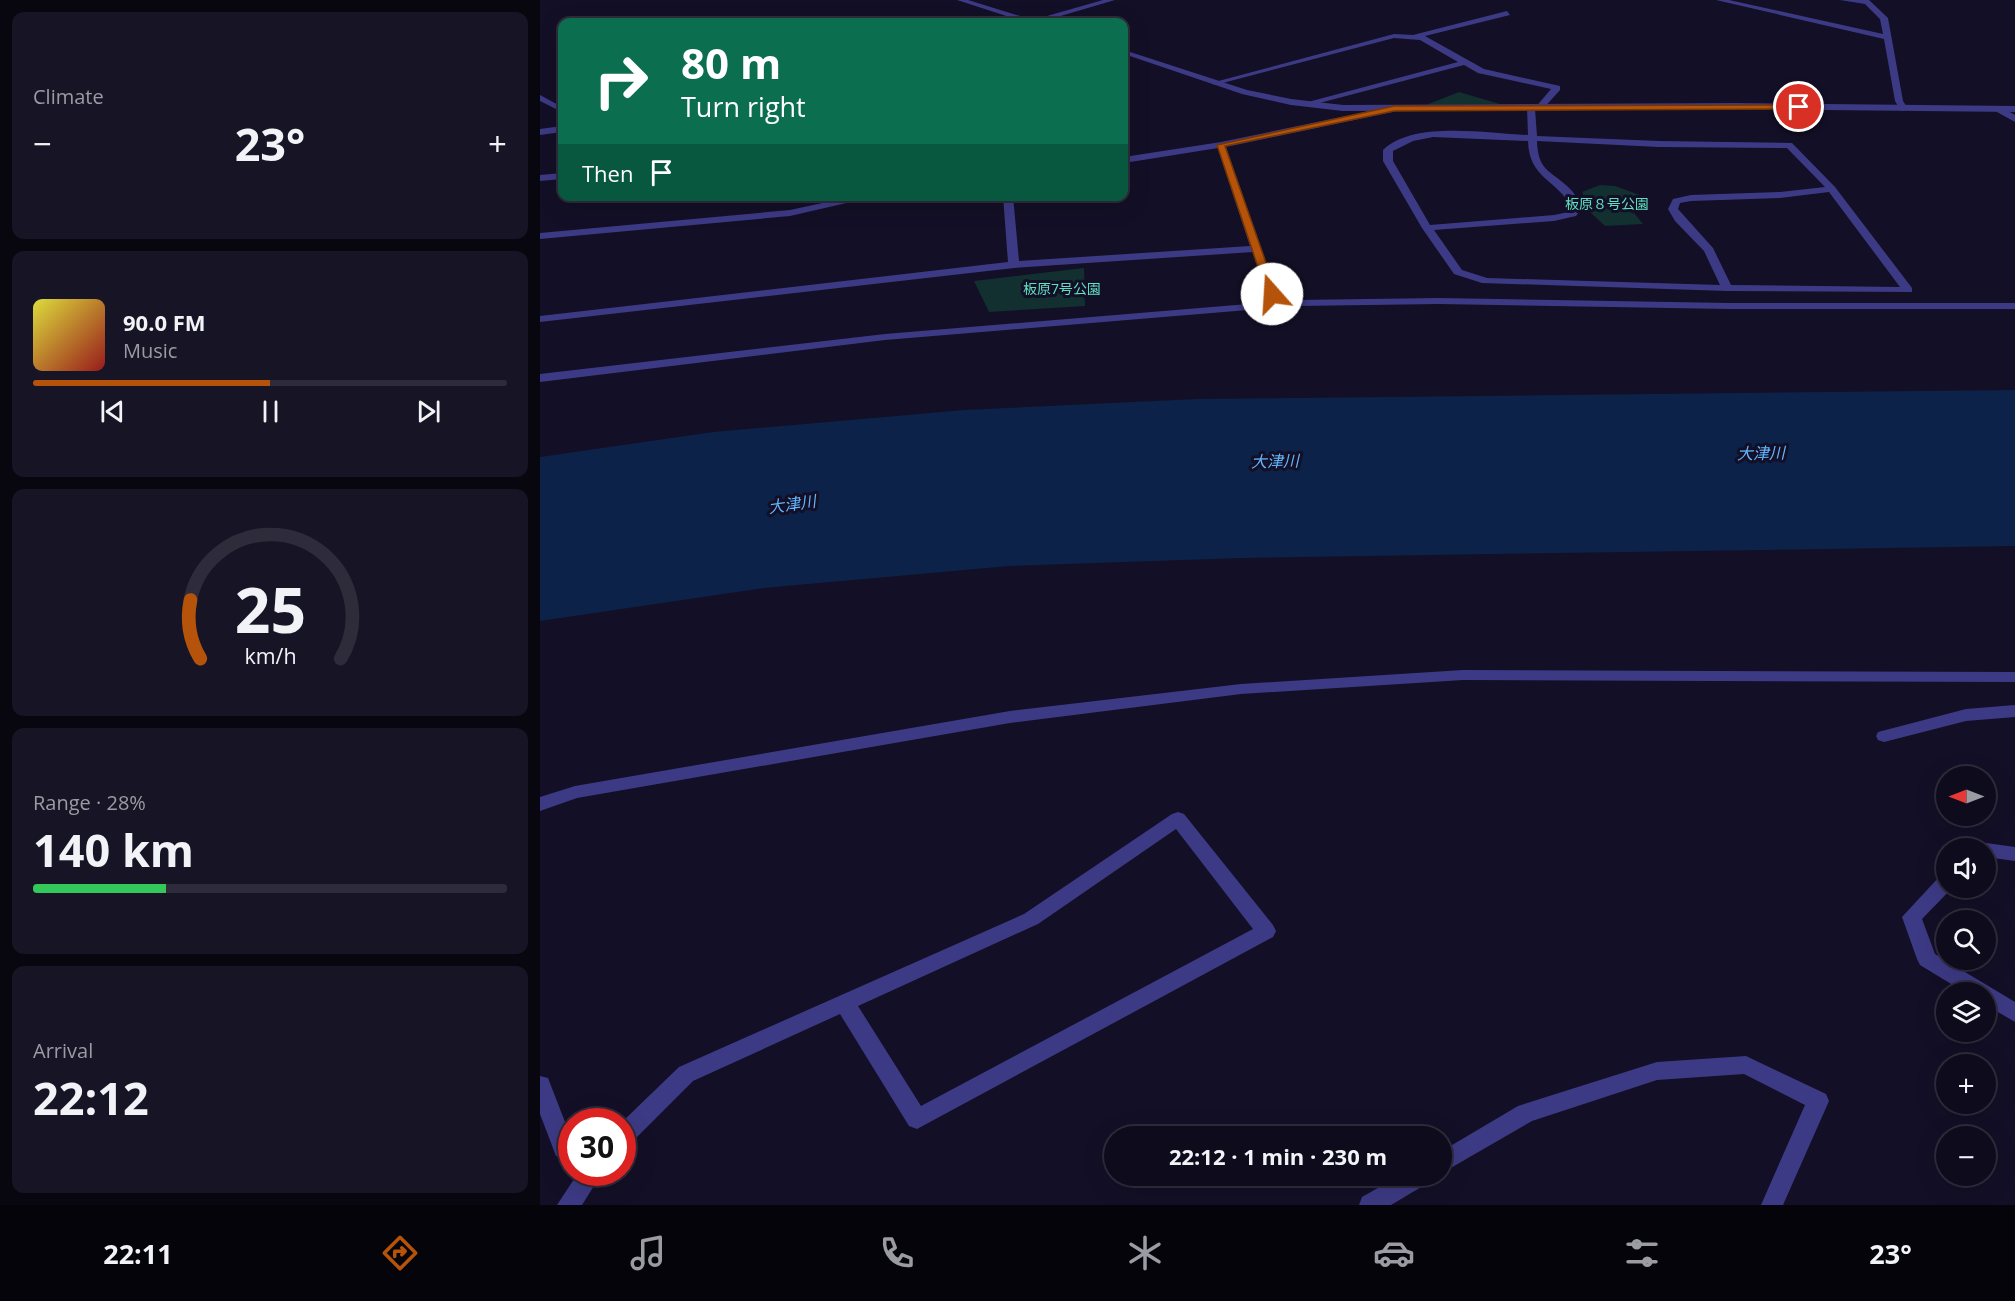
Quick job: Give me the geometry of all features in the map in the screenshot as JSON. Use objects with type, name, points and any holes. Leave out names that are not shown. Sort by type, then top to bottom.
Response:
[{"type":"street","points":[[961,0],[1020,18]]},
{"type":"street","points":[[1047,18],[1111,0]]},
{"type":"street","points":[[1720,0],[1886,37]]},
{"type":"street","points":[[1844,0],[1865,1],[1884,18],[1899,101],[1904,109]]},
{"type":"street","points":[[1411,38],[1507,13]]},
{"type":"street","points":[[1215,83],[1394,36],[1422,38],[1481,71],[1557,88],[1535,108],[1531,139],[1533,158],[1545,174],[1569,193],[1577,208],[1572,214],[1554,218],[1426,228]]},
{"type":"street","points":[[1128,53],[1245,92],[1342,108],[1736,106],[2015,110]]},
{"type":"street","points":[[1311,104],[1466,62]]},
{"type":"street","points":[[540,98],[558,108]]},
{"type":"street","points":[[1128,159],[1221,145],[1394,109]]},
{"type":"street","points":[[2000,110],[2015,119]]},
{"type":"street","points":[[540,132],[558,130]]},
{"type":"street","points":[[1433,135],[1531,139],[1709,146],[1789,145],[1832,189],[1908,290],[1727,288],[1486,281],[1458,272],[1426,228],[1388,161],[1388,150],[1398,143],[1415,137],[1433,135]]},
{"type":"street","points":[[1221,145],[1272,294]]},
{"type":"street","points":[[540,178],[558,176]]},
{"type":"street","points":[[1727,288],[1709,250],[1679,219],[1673,209],[1676,201],[1691,198],[1780,195],[1832,189]]},
{"type":"street","points":[[540,236],[790,213],[848,201]]},
{"type":"street","points":[[1008,201],[1014,265]]},
{"type":"street","points":[[540,319],[1014,265],[1257,249]]},
{"type":"street","points":[[540,378],[885,338],[1297,303],[1439,300],[1730,306],[2015,306]]},
{"type":"street","points":[[540,804],[575,792],[1010,717],[1241,689],[1463,675],[2015,677]]},
{"type":"street","points":[[1884,736],[1966,716],[2015,711]]},
{"type":"street","points":[[636,1123],[686,1074],[844,1002],[1031,919],[1178,819],[1266,931],[917,1119],[844,1002]]},
{"type":"street","points":[[1996,851],[2015,854]]},
{"type":"street","points":[[1936,892],[1912,917],[1927,959],[1964,982]]},
{"type":"street","points":[[1996,1001],[2015,1013]]},
{"type":"street","points":[[1452,1157],[1526,1113],[1657,1071],[1746,1065],[1818,1101],[1772,1205]]},
{"type":"street","points":[[540,1085],[558,1133]]},
{"type":"street","points":[[568,1205],[582,1186]]},
{"type":"street","points":[[1370,1205],[1403,1186]]},
{"type":"green space","points":[[1459,92],[1500,104],[1426,105]]},
{"type":"green space","name":"板原８号公園","points":[[1600,185],[1615,186],[1640,195],[1625,202],[1643,224],[1605,226],[1590,212],[1582,192]]},
{"type":"green space","name":"板原7号公園","points":[[1084,268],[1085,306],[989,312],[974,281]]},
{"type":"water","name":"大津川","points":[[2015,390],[2015,546],[1242,558],[1009,566],[764,588],[540,621],[540,457],[713,432],[964,410],[1197,399]]},
{"type":"route","points":[[1272,294],[1221,145],[1394,109],[1799,107]]}]
